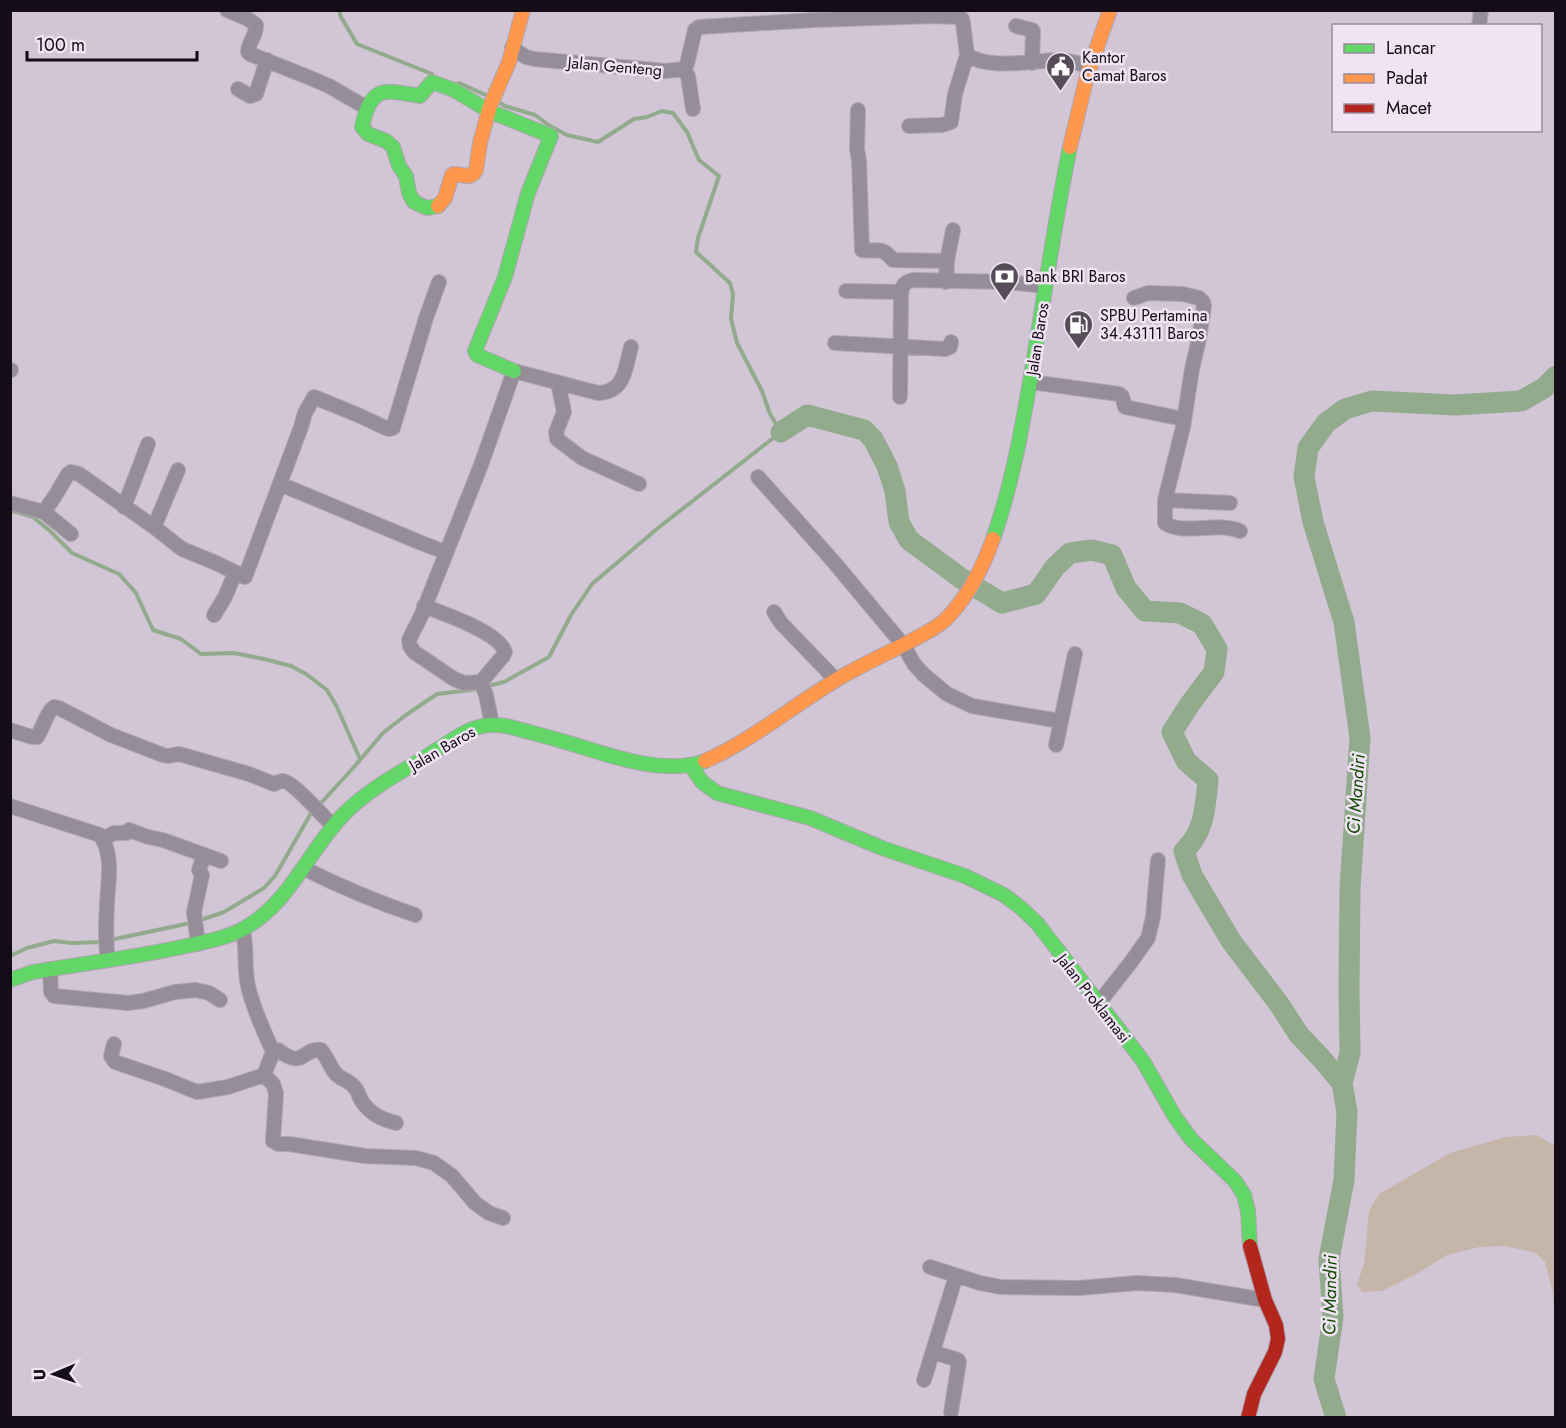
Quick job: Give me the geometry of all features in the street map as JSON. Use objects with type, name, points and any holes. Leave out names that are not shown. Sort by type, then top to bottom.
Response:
[{"type":"street","points":[[227,10],[254,23],[256,30],[249,42],[248,52],[250,54],[319,81],[367,108]]},
{"type":"street","points":[[523,10],[512,48],[492,104],[479,147],[476,169],[469,176],[453,175],[440,206],[430,209],[423,208],[412,200],[408,191],[407,179],[398,165],[393,146],[364,132],[362,127],[367,108],[381,92],[392,91],[420,96],[432,82],[492,104],[551,136],[528,193],[505,277],[476,351],[477,355],[514,371],[598,393],[611,391],[618,386],[631,347]]},
{"type":"street","name":"Jalan Baros","points":[[10,980],[50,969],[106,948],[198,944],[243,930],[267,912],[286,891],[303,868],[328,821],[347,810],[366,793],[474,728],[492,724],[610,756],[666,767],[691,766],[704,762],[747,738],[836,680],[904,646],[945,620],[964,597],[985,562],[1006,498],[1020,439],[1075,118],[1089,66],[1110,10]]},
{"type":"street","name":"Jalan Genteng","points":[[512,48],[534,59],[666,71],[684,69],[695,30],[699,27],[933,16],[958,17],[962,20],[967,55]]},
{"type":"street","points":[[1016,26],[1034,32],[1032,63]]},
{"type":"street","points":[[909,126],[942,125],[951,122],[955,94],[967,55],[972,59],[987,63],[1032,63],[1058,60],[1089,66]]},
{"type":"street","points":[[238,89],[250,96],[256,94],[267,60]]},
{"type":"street","points":[[684,69],[688,76],[693,109]]},
{"type":"street","points":[[858,110],[857,149],[862,250],[882,251],[893,260],[947,261]]},
{"type":"street","points":[[946,282],[947,261],[953,230]]},
{"type":"street","points":[[900,397],[901,287],[909,281],[1006,282],[1045,286]]},
{"type":"street","points":[[44,512],[68,474],[71,472],[79,474],[182,549],[245,577],[305,413],[314,397],[386,428],[393,428],[439,282]]},
{"type":"street","points":[[846,291],[901,292]]},
{"type":"street","points":[[1134,298],[1148,293],[1183,294],[1199,298],[1203,302],[1199,339],[1165,500],[1165,523],[1180,528],[1232,527],[1240,531]]},
{"type":"street","points":[[835,343],[948,348],[951,342]]},
{"type":"street","points":[[483,687],[454,679],[411,648],[409,640],[481,465],[514,371]]},
{"type":"street","points":[[1030,382],[1119,394],[1125,406],[1183,419]]},
{"type":"street","points":[[558,383],[564,412],[556,432],[557,439],[582,458],[639,484]]},
{"type":"street","points":[[124,507],[148,444]]},
{"type":"street","points":[[154,527],[178,470]]},
{"type":"street","points":[[758,477],[833,561],[904,646],[914,664],[924,675],[948,694],[972,706],[1060,721]]},
{"type":"street","points":[[280,484],[445,552]]},
{"type":"street","points":[[1165,500],[1230,503]]},
{"type":"street","points":[[10,503],[44,512],[71,534]]},
{"type":"street","points":[[214,615],[236,573]]},
{"type":"street","points":[[424,606],[472,626],[502,646],[505,652],[483,687],[492,724]]},
{"type":"street","points":[[774,612],[781,623],[836,680]]},
{"type":"street","points":[[1056,745],[1075,654]]},
{"type":"street","points":[[10,730],[37,737],[54,707],[111,735],[163,755],[179,754],[249,774],[274,784],[285,781],[328,821]]},
{"type":"street","name":"Jalan Proklamasi","points":[[691,766],[708,789],[812,819],[882,848],[968,877],[1011,898],[1037,923],[1143,1061],[1175,1117],[1191,1139],[1235,1181],[1244,1195],[1248,1211],[1251,1248],[1265,1300],[1276,1325],[1278,1339],[1275,1352],[1254,1394],[1248,1418]]},
{"type":"street","points":[[10,806],[100,835],[103,839],[110,873],[106,948]]},
{"type":"street","points":[[103,839],[114,833],[126,833],[129,830],[221,861]]},
{"type":"street","points":[[198,944],[194,924],[195,905],[202,875],[199,870],[204,855]]},
{"type":"street","points":[[1098,1004],[1148,938],[1153,917],[1158,860]]},
{"type":"street","points":[[303,868],[380,903],[415,915]]},
{"type":"street","points":[[243,930],[246,943],[248,985],[273,1053]]},
{"type":"street","points":[[50,969],[51,992],[54,996],[128,1003],[175,992],[196,990],[209,993],[220,1000]]},
{"type":"street","points":[[114,1044],[111,1056],[115,1062],[197,1092],[228,1087],[264,1075],[273,1053],[278,1050],[298,1059],[315,1049],[321,1050],[334,1071],[357,1089],[368,1110],[375,1116],[396,1123]]},
{"type":"street","points":[[264,1075],[273,1084],[276,1093],[272,1137],[275,1143],[365,1156],[416,1158],[434,1163],[452,1176],[475,1203],[489,1213],[503,1218]]},
{"type":"street","points":[[930,1267],[980,1283],[1001,1287],[1079,1288],[1137,1283],[1175,1285],[1265,1300]]},
{"type":"street","points":[[924,1380],[956,1276]]},
{"type":"street","points":[[933,1353],[959,1362],[951,1412]]},
{"type":"shaded area","points":[[1537,1135],[1555,1146],[1555,1325],[1553,1292],[1545,1262],[1536,1253],[1505,1246],[1479,1247],[1447,1255],[1382,1291],[1362,1292],[1357,1284],[1364,1264],[1369,1211],[1379,1194],[1450,1153],[1506,1137]]},
{"type":"waterway","points":[[339,10],[357,44],[432,74]]},
{"type":"waterway","points":[[459,83],[488,96]]},
{"type":"waterway","points":[[10,956],[27,948],[54,941],[101,942],[195,922],[224,912],[264,888],[275,876],[310,815],[383,733],[437,694],[471,690],[504,682],[549,657],[571,615],[592,584],[658,528],[781,432],[770,414],[762,391],[737,343],[731,319],[733,294],[730,283],[696,252],[698,238],[719,176],[699,160],[687,132],[673,113],[662,111],[634,119],[598,142],[567,135],[535,115],[505,106],[497,101]]},
{"type":"waterway","name":"Ci Mandiri","points":[[1336,1418],[1324,1379],[1333,1317],[1329,1259],[1344,1180],[1347,1112],[1342,1083],[1350,1053],[1350,888],[1360,738],[1344,622],[1313,522],[1304,477],[1308,448],[1326,423],[1345,409],[1372,401],[1455,405],[1521,401],[1544,388],[1556,376]]},
{"type":"waterway","points":[[781,432],[807,415],[864,430],[873,439],[887,466],[895,491],[899,522],[909,540],[962,579],[1002,603],[1036,594],[1055,567],[1070,553],[1092,550],[1112,555],[1126,588],[1145,611],[1180,613],[1202,624],[1217,649],[1214,672],[1172,732],[1186,761],[1208,780],[1205,809],[1200,827],[1184,851],[1192,875],[1231,941],[1279,1004],[1299,1035],[1342,1083]]},
{"type":"waterway","points":[[10,510],[33,517],[72,553],[119,574],[136,593],[153,630],[181,639],[201,654],[234,653],[291,666],[306,674],[327,690],[360,759]]},
{"type":"traffic: fast","points":[[438,206],[427,208],[414,202],[409,193],[406,176],[399,166],[393,147],[386,141],[368,134],[362,127],[370,103],[381,93],[397,92],[420,96],[432,82],[454,90],[489,111],[551,136],[528,193],[505,277],[475,351],[477,355],[514,371]]},
{"type":"traffic: fast","points":[[993,539],[1012,474],[1021,430],[1070,147]]},
{"type":"traffic: fast","points":[[10,980],[33,972],[191,945],[224,937],[243,929],[274,905],[332,827],[355,804],[388,780],[460,735],[476,728],[506,726],[618,758],[654,765],[689,765],[705,761]]},
{"type":"traffic: fast","points":[[691,766],[702,782],[717,793],[810,818],[882,848],[965,876],[1004,895],[1021,908],[1037,923],[1143,1061],[1175,1117],[1191,1139],[1235,1181],[1244,1195],[1248,1211],[1250,1246]]},
{"type":"traffic: slow","points":[[438,206],[445,198],[452,175],[469,176],[476,170],[480,143],[490,106],[509,62],[523,10]]},
{"type":"traffic: slow","points":[[1070,147],[1087,76],[1110,10]]},
{"type":"traffic: slow","points":[[705,761],[740,743],[841,677],[942,622],[969,590],[993,539]]},
{"type":"traffic: jam","points":[[1248,1418],[1254,1394],[1275,1352],[1278,1339],[1276,1325],[1265,1300],[1250,1246]]},
{"type":"place","name":"Kantor Camat Baros","points":[[1061,92]]},
{"type":"place","name":"Bank BRI Baros","points":[[1004,302]]},
{"type":"place","name":"SPBU Pertamina 34.43111 Baros","points":[[1079,350]]}]
